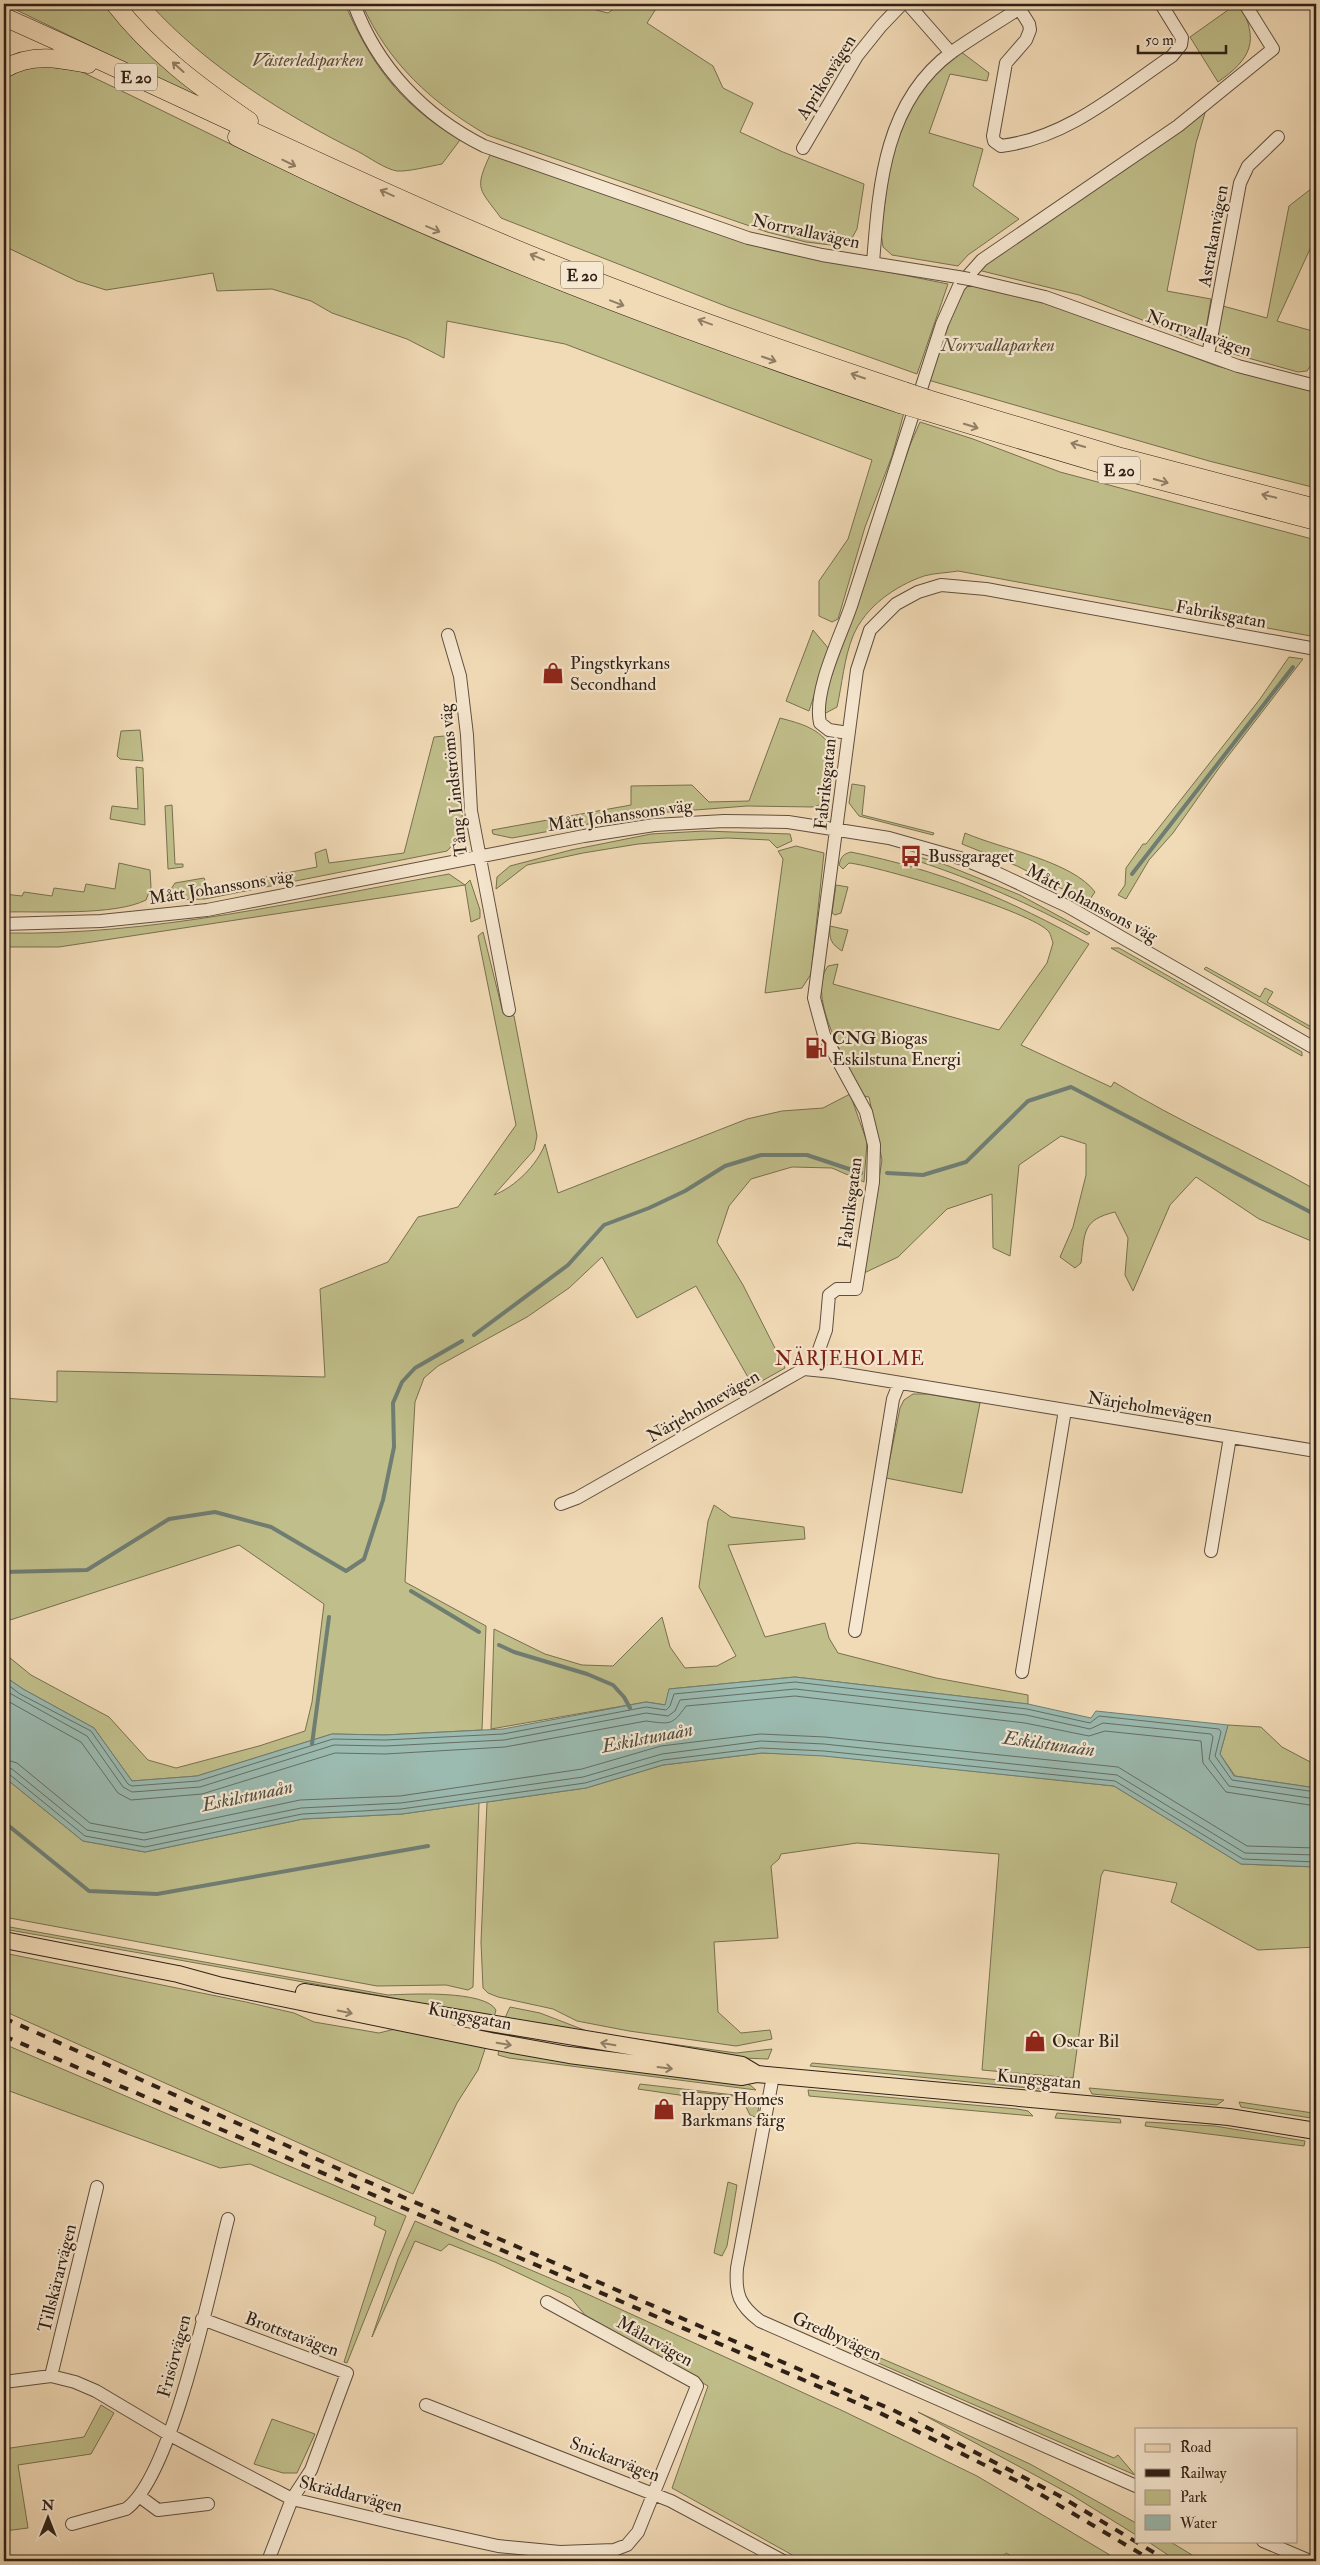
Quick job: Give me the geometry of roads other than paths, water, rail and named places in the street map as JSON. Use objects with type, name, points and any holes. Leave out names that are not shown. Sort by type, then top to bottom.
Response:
[{"type":"highway","name":"E 20","points":[[115,4],[140,32],[182,71],[252,123],[268,138]]},
{"type":"highway","name":"E 20","points":[[4,17],[399,199],[597,281],[902,398]]},
{"type":"highway","name":"E 20","points":[[4,26],[88,64],[332,184],[473,246],[719,342],[926,405],[1316,508]]},
{"type":"highway","name":"E 20","points":[[4,69],[19,61],[43,57],[88,64]]},
{"type":"highway","name":"E 20","points":[[926,405],[1126,471],[1316,521]]},
{"type":"main road","name":"Kungsgatan","points":[[4,1940],[178,1974],[219,1978],[570,2038],[742,2065],[766,2075],[1229,2117],[1316,2131]]},
{"type":"street","name":"Norrvallavägen","points":[[354,4],[374,46],[403,86],[430,112],[466,137],[510,156],[739,235],[782,247],[1012,288],[1084,309],[1238,366],[1316,386]]},
{"type":"street","name":"Aprikosvägen","points":[[803,148],[857,56],[876,31],[902,4]]},
{"type":"street","points":[[908,4],[951,53]]},
{"type":"street","points":[[873,263],[880,180],[894,128],[916,90],[951,53],[1022,6],[1030,30],[1026,40],[1006,62],[993,136],[994,141],[1001,146],[1059,130],[1086,115],[1172,56],[1182,44],[1182,38],[1161,4]]},
{"type":"street","points":[[848,733],[829,730],[820,723],[818,708],[822,686],[844,626],[942,324],[958,286],[982,260],[1178,126],[1273,49],[1246,4]]},
{"type":"street","name":"Astrakanvägen","points":[[1208,355],[1240,183],[1248,166],[1278,137]]},
{"type":"street","name":"Fabriksgatan","points":[[812,1369],[826,1330],[829,1295],[838,1289],[856,1289],[874,1182],[874,1145],[870,1124],[860,1099],[824,1035],[814,998],[838,829],[857,670],[870,630],[896,604],[918,592],[941,586],[986,589],[1316,649]]},
{"type":"street","name":"Tång Lindströms väg","points":[[448,635],[460,676],[467,735],[471,811],[478,856],[509,1010]]},
{"type":"street","name":"Mått Johanssons väg","points":[[4,924],[101,921],[207,910],[622,829],[682,822],[758,821],[838,829],[889,838],[963,859],[1031,888],[1316,1049]]},
{"type":"street","name":"Närjeholmevägen","points":[[561,1504],[577,1498],[804,1369],[1316,1451]]},
{"type":"street","points":[[855,1630],[893,1399],[899,1384]]},
{"type":"street","name":"Närjeholmevägen","points":[[1022,1672],[1065,1410]]},
{"type":"street","name":"Närjeholmevägen","points":[[1211,1551],[1230,1437]]},
{"type":"street","name":"Gredbyvägen","points":[[766,2075],[737,2268],[736,2287],[747,2311],[760,2321],[1135,2486]]},
{"type":"street","name":"Tillskärarvägen","points":[[51,2376],[97,2187]]},
{"type":"street","name":"Frisörvägen","points":[[72,2524],[117,2513],[133,2504],[140,2496],[170,2435],[228,2219]]},
{"type":"street","name":"Målarvägen","points":[[547,2302],[694,2382],[697,2386],[654,2493]]},
{"type":"street","name":"Brottstavägen","points":[[202,2319],[347,2373],[311,2470],[292,2499],[268,2561]]},
{"type":"street","name":"Skräddarvägen","points":[[4,2382],[51,2376],[75,2382],[96,2390],[170,2435],[292,2499],[498,2546],[542,2551],[590,2552],[614,2550],[627,2545],[638,2532],[654,2493]]},
{"type":"street","name":"Snickarvägen","points":[[426,2405],[654,2493],[783,2561]]},
{"type":"street","points":[[140,2496],[158,2510],[208,2504]]},
{"type":"street","points":[[1265,2542],[1310,2561]]},
{"type":"water","name":"Eskilstunaån","points":[[4,1676],[23,1689],[94,1728],[132,1781],[197,1776],[332,1734],[385,1735],[503,1729],[646,1702],[665,1705],[669,1689],[795,1677],[1028,1704],[1091,1718],[1096,1711],[1228,1725],[1220,1754],[1234,1776],[1316,1788],[1316,1867],[1241,1864],[1114,1786],[824,1756],[762,1753],[663,1765],[586,1788],[402,1814],[303,1819],[145,1852],[83,1841],[4,1777]]},
{"type":"waterway","points":[[1132,874],[1293,667]]},
{"type":"waterway","points":[[887,1173],[923,1175],[966,1162],[1028,1101],[1071,1087],[1316,1215]]},
{"type":"waterway","points":[[474,1335],[568,1265],[604,1225],[649,1208],[685,1191],[725,1166],[761,1155],[807,1155],[861,1173]]},
{"type":"waterway","points":[[4,1572],[87,1570],[169,1519],[215,1512],[271,1527],[346,1571],[364,1559],[383,1500],[394,1447],[393,1403],[402,1382],[415,1368],[462,1341]]},
{"type":"waterway","points":[[411,1591],[479,1632]]},
{"type":"waterway","points":[[312,1744],[329,1617]]},
{"type":"waterway","points":[[499,1645],[514,1652],[587,1674],[613,1685],[624,1697],[630,1708]]},
{"type":"waterway","points":[[4,1822],[89,1891],[157,1894],[428,1846]]},
{"type":"railway","points":[[4,2018],[350,2174],[895,2411],[1058,2495],[1135,2541]]},
{"type":"railway","points":[[4,2036],[878,2412],[1025,2485],[1153,2561]]},
{"type":"railway","points":[[1136,2542],[1168,2561]]},
{"type":"place","name":"Pingstkyrkans Secondhand","points":[[553,673]]},
{"type":"place","name":"Bussgaraget","points":[[911,856]]},
{"type":"place","name":"CNG Biogas Eskilstuna Energi","points":[[816,1048]]},
{"type":"place","name":"Oscar Bil","points":[[1035,2041]]},
{"type":"place","name":"Happy Homes Barkmans färg","points":[[664,2109]]},
{"type":"district","name":"NÄRJEHOLME","points":[[850,1358]]},
{"type":"park label","name":"Västerledsparken","points":[[308,60]]},
{"type":"park label","name":"Norrvallaparken","points":[[998,345]]}]
